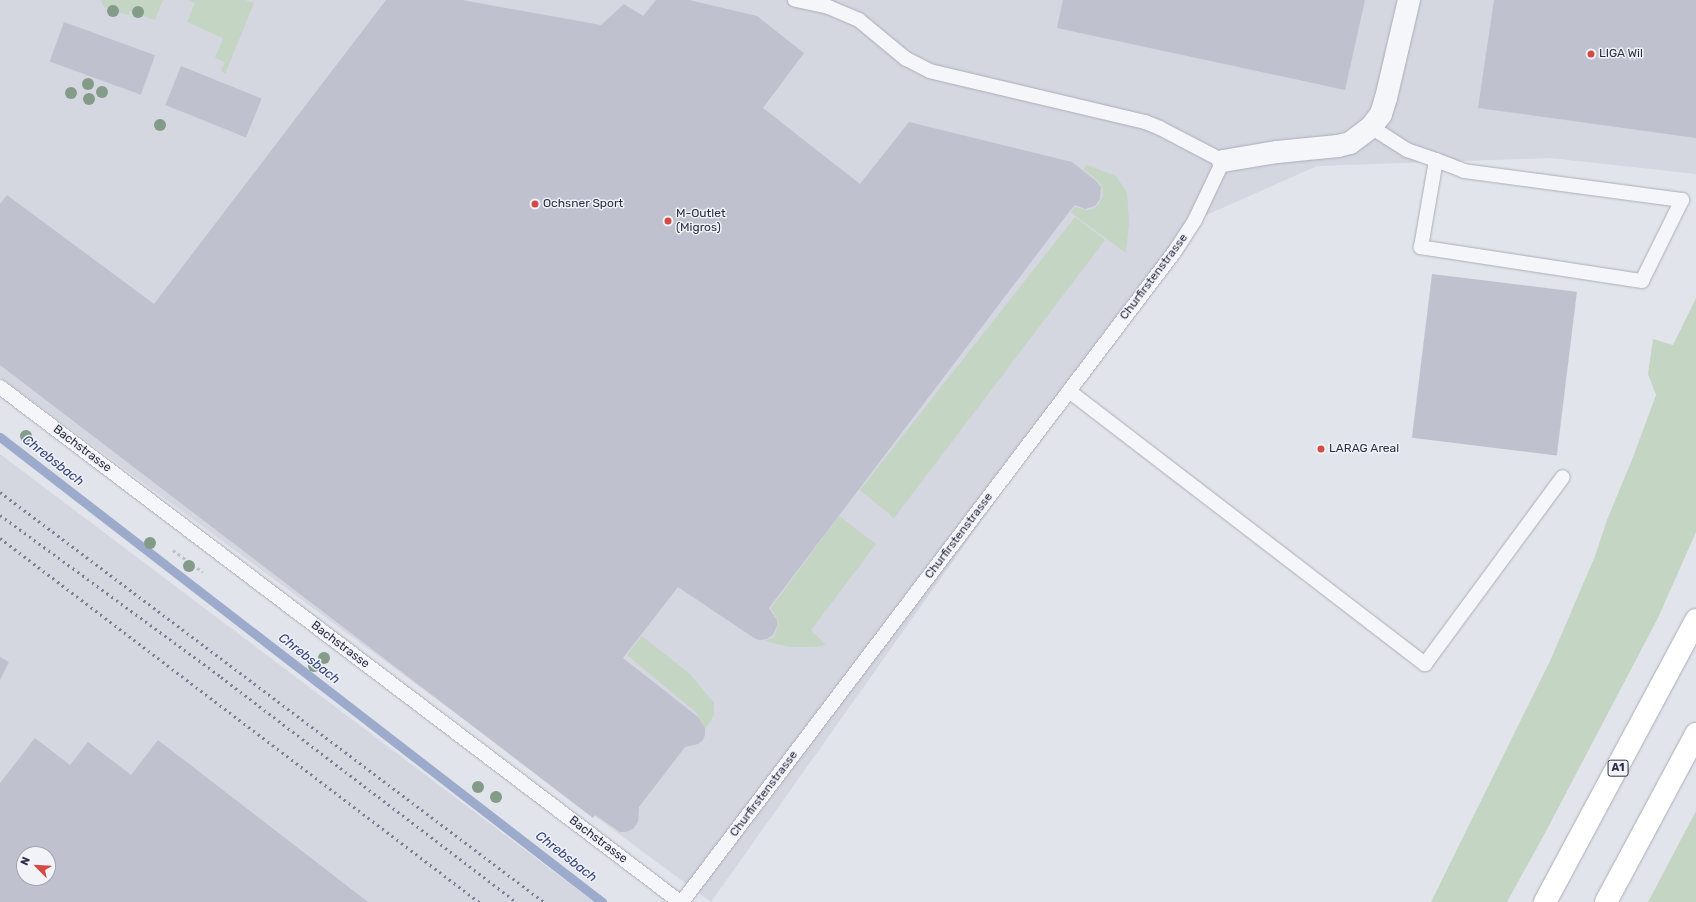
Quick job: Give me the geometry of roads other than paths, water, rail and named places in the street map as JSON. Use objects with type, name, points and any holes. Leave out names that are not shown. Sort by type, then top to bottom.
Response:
[{"type":"highway","name":"A1","points":[[1545,902],[1696,620]]},
{"type":"highway","points":[[1606,902],[1696,734]]},
{"type":"street","points":[[1223,161],[1277,152],[1338,146],[1350,143],[1371,127],[1381,114],[1386,98],[1409,0]]},
{"type":"lane","points":[[795,0],[829,8],[858,20],[906,59],[930,71],[1145,122],[1160,128],[1223,161]]},
{"type":"lane","points":[[1371,127],[1407,150],[1436,160],[1464,171],[1682,200],[1642,281],[1421,247],[1436,160]]},
{"type":"lane","name":"Churfirstenstrasse","points":[[681,902],[1186,236],[1196,220],[1223,161]]},
{"type":"lane","name":"Bachstrasse","points":[[0,387],[681,902]]},
{"type":"lane","points":[[1069,391],[1425,664],[1563,478]]},
{"type":"waterway","name":"Chrebsbach","points":[[0,437],[602,902]]},
{"type":"railway","points":[[0,492],[544,902]]},
{"type":"railway","points":[[0,515],[221,677],[516,902]]},
{"type":"railway","points":[[0,538],[479,902]]},
{"type":"place","name":"LIGA Wil","points":[[1591,54]]},
{"type":"place","name":"Ochsner Sport","points":[[535,204]]},
{"type":"place","name":"M-Outlet (Migros)","points":[[668,221]]},
{"type":"place","name":"LARAG Areal","points":[[1321,449]]}]
